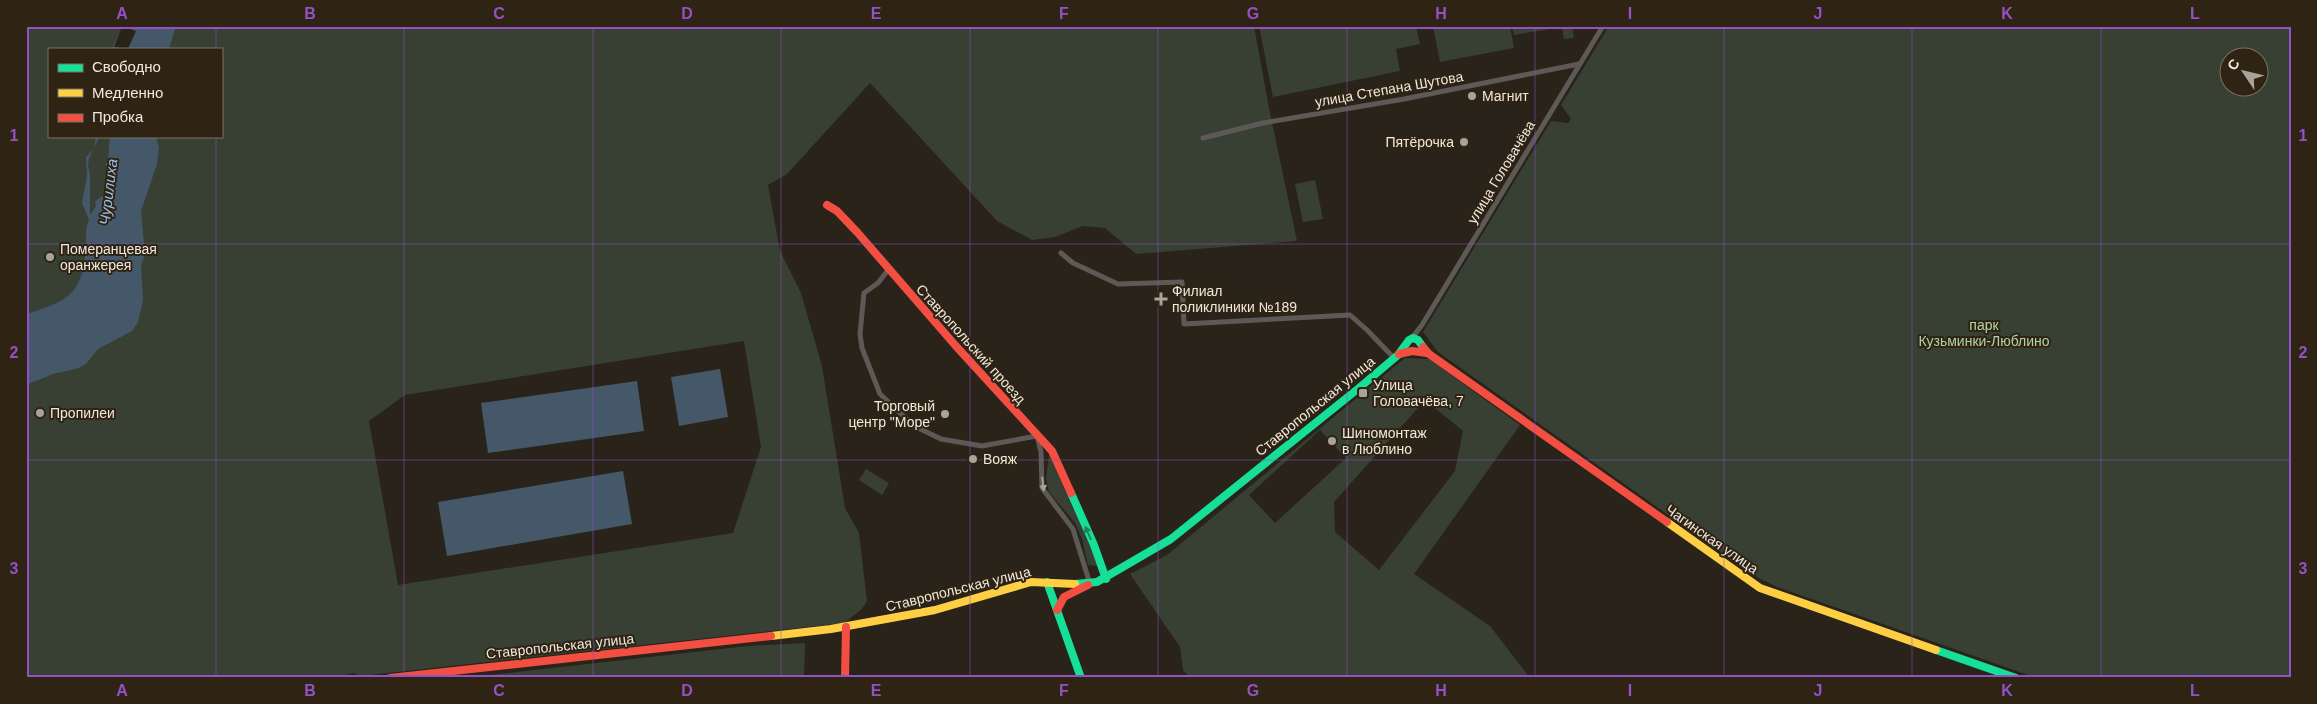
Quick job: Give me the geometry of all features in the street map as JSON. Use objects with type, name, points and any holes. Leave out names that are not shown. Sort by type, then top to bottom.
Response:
[{"type":"street","name":"улица Головачёва","points":[[1409,341],[1419,329],[1603,26]]},
{"type":"street","name":"улица Степана Шутова","points":[[1203,138],[1263,123],[1404,99],[1579,64]]},
{"type":"street","name":"Ставропольский проезд","points":[[827,205],[837,211],[857,232],[884,262],[888,270],[1052,451],[1094,545],[1106,578]]},
{"type":"street","points":[[1061,253],[1073,263],[1118,284],[1182,282],[1184,324],[1350,315],[1396,356]]},
{"type":"street","points":[[888,270],[864,294],[860,334],[862,348],[880,394],[914,426],[952,443],[982,446],[1037,436],[1041,452],[1042,488],[1073,529],[1090,584],[1061,597],[1057,603],[1057,610]]},
{"type":"street","points":[[1419,329],[1420,343],[1418,349],[1413,351],[1408,347],[1409,341],[1417,339],[1420,343]]},
{"type":"street","name":"Ставропольская улица","points":[[390,678],[846,627],[919,614],[1031,582],[1090,584],[1106,578],[1171,539],[1396,356],[1409,341]]},
{"type":"street","name":"Чагинская улица","points":[[1420,343],[1429,354],[1758,586],[1775,594],[2016,678]]},
{"type":"street","name":"Ставропольская улица","points":[[1396,356],[1413,351]]},
{"type":"street","name":"Чагинская улица","points":[[1413,351],[1429,354]]},
{"type":"street","points":[[1047,582],[1081,678]]},
{"type":"street","points":[[845,678],[846,627]]},
{"type":"green space","points":[[26,26],[1254,26],[1297,241],[1136,254],[1105,228],[1083,226],[1055,237],[1032,240],[997,221],[870,83],[787,174],[768,185],[780,251],[801,293],[822,366],[845,508],[859,533],[867,601],[861,610],[844,623],[360,676],[354,673],[330,678],[26,678]],"holes":[[[744,341],[761,447],[733,533],[398,585],[369,421],[405,395]]]},
{"type":"green space","points":[[1259,26],[1416,26],[1420,44],[1396,49],[1400,71],[1273,97]]},
{"type":"green space","points":[[1433,26],[1510,26],[1514,48],[1440,62]]},
{"type":"green space","points":[[1512,26],[1572,26],[1574,38],[1564,39],[1562,27],[1514,35]]},
{"type":"green space","name":"парк Кузьминки-Люблино","points":[[1609,26],[2291,26],[2291,678],[2037,678],[1777,587],[1753,575],[1438,352],[1423,332],[1551,121],[1568,123],[1571,119],[1561,105]]},
{"type":"green space","points":[[1315,180],[1323,219],[1303,222],[1295,184]]},
{"type":"green space","points":[[1405,358],[1429,359],[1520,425],[1414,574],[1490,626],[1530,678],[1190,678],[1183,670],[1180,647],[1130,574],[1167,555]],"holes":[[[1425,400],[1463,431],[1455,471],[1379,570],[1335,532],[1334,502]],[[1320,430],[1346,458],[1275,523],[1249,495]]]},
{"type":"green space","points":[[1049,455],[1099,566],[1088,565],[1082,539],[1075,523],[1049,492],[1046,479]]},
{"type":"green space","points":[[866,469],[889,483],[882,495],[859,480]]},
{"type":"green space","points":[[805,643],[804,678],[463,678],[747,646]]},
{"type":"water","points":[[122,26],[176,26],[169,48],[112,48]]},
{"type":"water","points":[[96,138],[99,138],[94,148]]},
{"type":"water","name":"Чурилиха","points":[[110,138],[156,138],[159,148],[157,164],[141,211],[145,254],[141,266],[143,300],[138,322],[132,331],[98,349],[86,364],[79,368],[53,374],[26,385],[26,314],[64,299],[77,285],[82,275],[86,231],[89,220],[82,203],[87,176],[86,157],[93,150],[88,166],[90,175],[90,215],[96,206],[95,201],[104,195],[108,167],[105,164],[108,162]]},
{"type":"water","points":[[720,369],[728,417],[679,426],[671,377]]},
{"type":"water","points":[[637,381],[644,431],[488,453],[481,403]]},
{"type":"water","points":[[623,471],[632,524],[447,556],[438,502]]},
{"type":"pier","points":[[122,26],[136,31],[128,48],[114,47]]},
{"type":"traffic: fast","points":[[1075,584],[1097,582],[1171,539],[1359,388],[1398,355],[1409,340],[1413,338],[1418,340],[1423,347]]},
{"type":"traffic: fast","points":[[1071,493],[1094,545],[1106,579]]},
{"type":"traffic: fast","points":[[1047,582],[1081,678]]},
{"type":"traffic: fast","points":[[1936,650],[2016,678]]},
{"type":"traffic: slow","points":[[1667,522],[1760,588],[1936,650]]},
{"type":"traffic: slow","points":[[771,636],[831,629],[935,610],[1031,582],[1075,584]]},
{"type":"traffic: jam","points":[[827,205],[837,211],[857,232],[955,345],[1052,451],[1071,493]]},
{"type":"traffic: jam","points":[[1423,347],[1429,354],[1667,522]]},
{"type":"traffic: jam","points":[[1399,354],[1412,351],[1427,353]]},
{"type":"traffic: jam","points":[[1057,610],[1064,597],[1088,585]]},
{"type":"traffic: jam","points":[[845,678],[846,627]]},
{"type":"traffic: jam","points":[[390,678],[771,636]]},
{"type":"place","name":"Магнит","points":[[1472,96]]},
{"type":"place","name":"Пятёрочка","points":[[1464,142]]},
{"type":"place","name":"Померанцевая оранжерея","points":[[50,257]]},
{"type":"place","name":"Филиал поликлиники №189","points":[[1161,299]]},
{"type":"place","name":"Улица Головачёва, 7","points":[[1363,393]]},
{"type":"place","name":"Пропилеи","points":[[40,413]]},
{"type":"place","name":"Торговый центр \"Море\"","points":[[945,414]]},
{"type":"place","name":"Шиномонтаж в Люблино","points":[[1332,441]]},
{"type":"place","name":"Вояж","points":[[973,459]]}]
